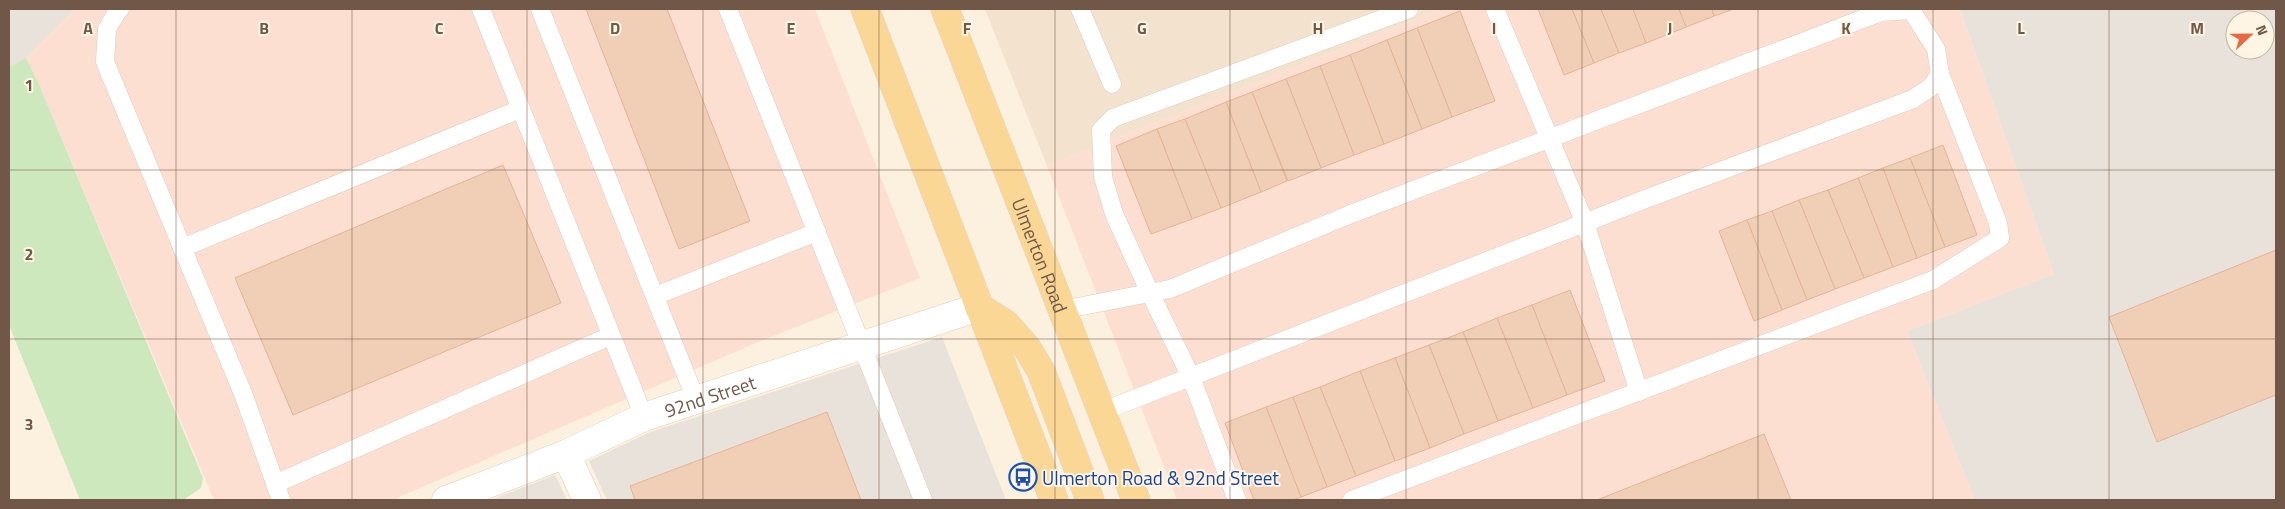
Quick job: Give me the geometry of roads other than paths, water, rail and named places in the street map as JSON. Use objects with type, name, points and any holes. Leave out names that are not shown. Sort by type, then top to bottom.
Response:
[{"type":"main road","points":[[865,9],[1054,500]]},
{"type":"main road","name":"Ulmerton Road","points":[[945,9],[1136,500]]},
{"type":"main road","points":[[980,307],[1006,324],[1032,355],[1090,500]]},
{"type":"street","name":"92nd Street","points":[[446,500],[566,454],[644,417],[980,307]]},
{"type":"street","points":[[566,454],[587,500]]},
{"type":"lane","points":[[120,9],[107,29],[105,62],[244,396],[278,492],[610,336]]},
{"type":"lane","points":[[481,9],[610,336],[644,417]]},
{"type":"lane","points":[[540,9],[696,400]]},
{"type":"lane","points":[[728,9],[863,346],[922,500]]},
{"type":"lane","points":[[1080,9],[1112,84]]},
{"type":"lane","points":[[1238,500],[1192,377],[1150,293],[1111,205],[1103,177],[1101,130],[1113,118],[1409,9]]},
{"type":"lane","points":[[1495,9],[1585,223],[1639,392]]},
{"type":"lane","points":[[1062,310],[1170,289],[1351,214],[1881,12],[1911,9],[1936,49],[1940,74],[1998,223],[2000,238],[1933,280],[1352,500]]},
{"type":"lane","points":[[1101,412],[1585,223],[1913,99],[1932,87],[1940,74]]},
{"type":"lane","points":[[182,248],[520,109]]},
{"type":"lane","points":[[655,296],[817,232]]},
{"type":"place","name":"Ulmerton Road & 92nd Street","points":[[1023,477]]}]
